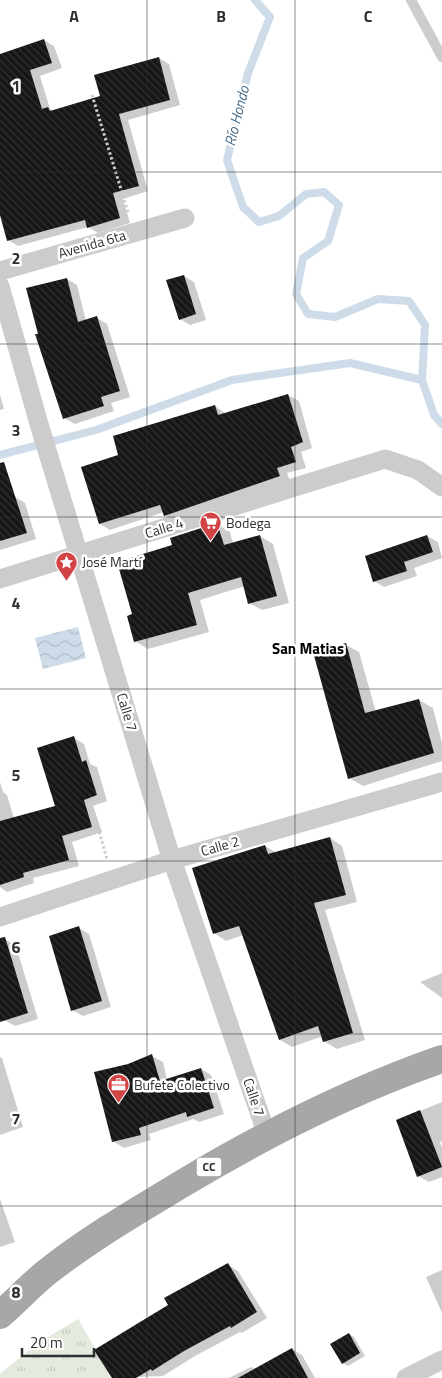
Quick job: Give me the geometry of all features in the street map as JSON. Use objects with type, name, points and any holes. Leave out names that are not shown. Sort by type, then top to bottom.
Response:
[{"type":"main road","name":"CC","points":[[0,1315],[47,1272],[131,1214],[267,1135],[399,1074],[442,1059]]},
{"type":"street","name":"Avenida 6ta","points":[[0,271],[185,218]]},
{"type":"street","name":"Calle 7","points":[[0,286],[39,424],[172,860],[267,1135]]},
{"type":"street","name":"Calle 4","points":[[0,579],[385,459],[418,470],[442,487]]},
{"type":"street","name":"Calle 2","points":[[0,917],[172,860],[442,782]]},
{"type":"street","points":[[406,1378],[442,1360]]},
{"type":"lane","points":[[411,0],[442,57]]},
{"type":"path","points":[[92,95],[134,232]]},
{"type":"path","points":[[91,803],[113,879]]},
{"type":"green space","points":[[78,1319],[112,1378],[0,1378],[0,1374],[36,1344]]},
{"type":"water","points":[[78,627],[86,658],[43,669],[35,638]]},
{"type":"building","points":[[44,39],[52,63],[30,70],[42,109],[48,107],[50,111],[100,96],[94,75],[159,57],[170,100],[119,114],[139,186],[113,193],[120,218],[87,228],[85,220],[7,241],[0,215],[0,54]]},
{"type":"building","points":[[184,275],[196,314],[179,320],[166,280]]},
{"type":"building","points":[[67,278],[78,322],[97,316],[120,391],[101,397],[104,406],[63,419],[35,334],[38,334],[26,288]]},
{"type":"building","points":[[288,394],[303,442],[291,447],[296,462],[277,468],[280,476],[164,516],[160,505],[99,524],[81,467],[118,455],[113,436],[215,405],[218,415]]},
{"type":"building","points":[[4,462],[27,533],[0,541],[0,463]]},
{"type":"building","points":[[217,523],[224,545],[260,535],[277,596],[248,604],[241,577],[188,593],[197,625],[134,642],[127,616],[132,614],[117,562],[172,545],[170,538]]},
{"type":"building","points":[[427,535],[433,552],[404,562],[407,571],[373,582],[365,556]]},
{"type":"building","points":[[346,643],[365,713],[419,699],[434,753],[348,779],[313,652]]},
{"type":"building","points":[[74,736],[82,762],[86,760],[97,795],[84,800],[92,827],[62,836],[69,860],[23,873],[24,877],[0,885],[0,821],[55,806],[37,748]]},
{"type":"building","points":[[330,837],[346,895],[314,903],[353,1033],[323,1042],[318,1026],[279,1040],[239,926],[213,934],[192,868],[265,845],[268,854]]},
{"type":"building","points":[[79,926],[102,1001],[71,1011],[49,936]]},
{"type":"building","points":[[5,937],[28,1013],[0,1022],[0,938]]},
{"type":"building","points":[[152,1054],[160,1081],[201,1068],[214,1108],[187,1117],[186,1112],[139,1128],[141,1135],[112,1142],[94,1072],[128,1064]]},
{"type":"building","points":[[420,1110],[442,1167],[417,1177],[396,1120]]},
{"type":"building","points":[[228,1263],[257,1312],[231,1328],[230,1326],[184,1351],[152,1371],[151,1369],[136,1378],[112,1378],[94,1350],[168,1305],[164,1298]]},
{"type":"building","points":[[349,1333],[360,1353],[342,1364],[330,1344]]},
{"type":"building","points":[[292,1348],[308,1378],[238,1378]]},
{"type":"waterway","name":"Río Hondo","points":[[255,0],[270,17],[248,73],[227,160],[243,207],[259,222],[279,216],[306,194],[324,192],[339,205],[328,241],[303,258],[296,294],[308,314],[335,317],[378,299],[409,301],[425,325],[422,380],[434,415],[442,424]]},
{"type":"waterway","points":[[0,455],[96,430],[232,380],[350,363],[422,380]]},
{"type":"place","name":"Bodega","points":[[210,542]]},
{"type":"place","name":"José Martí","points":[[66,581]]},
{"type":"place","name":"Bufete Colectivo","points":[[118,1104]]},
{"type":"district","name":"San Matias","points":[[308,649]]}]
